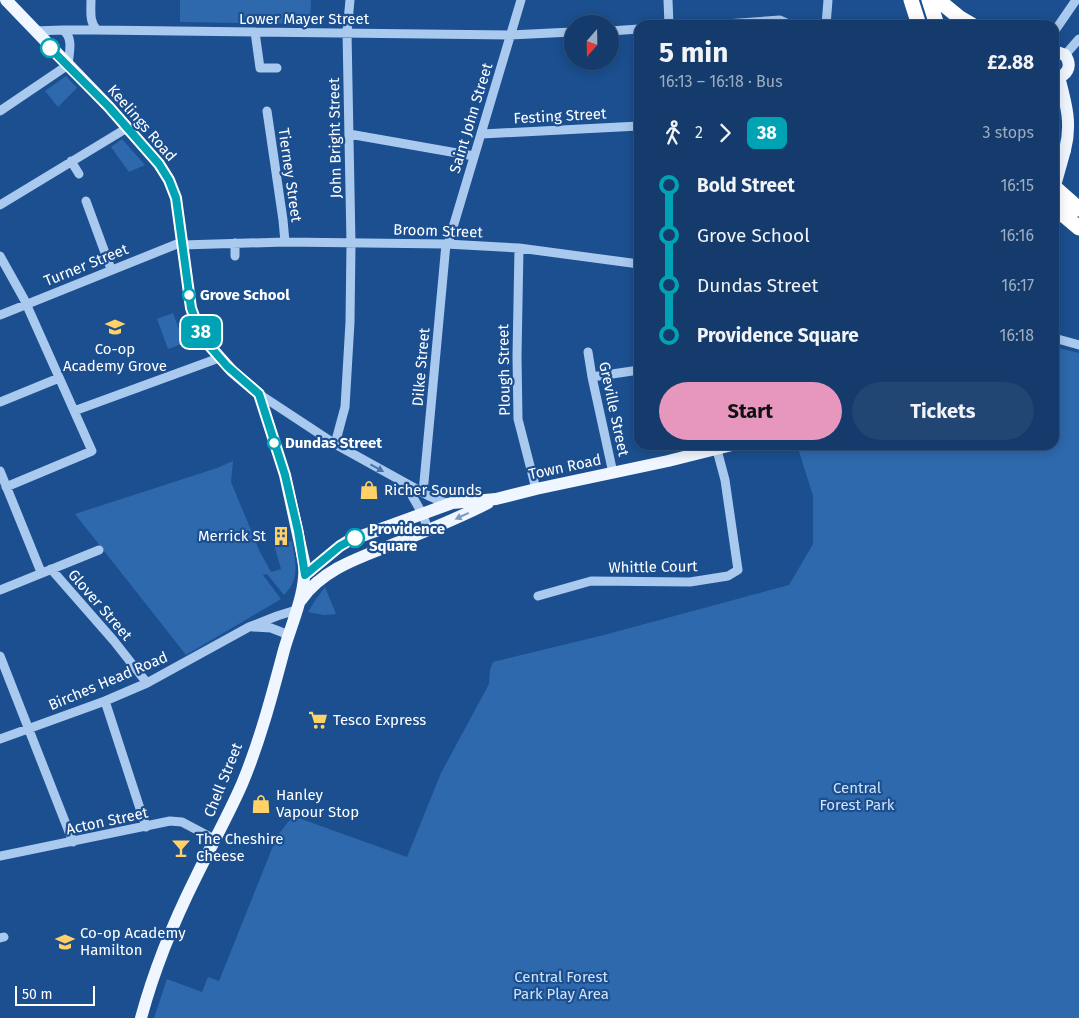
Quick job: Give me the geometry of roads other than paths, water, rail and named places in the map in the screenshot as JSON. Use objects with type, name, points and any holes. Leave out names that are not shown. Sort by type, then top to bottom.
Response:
[{"type":"highway","points":[[911,0],[917,20]]},
{"type":"highway","points":[[929,0],[935,20]]},
{"type":"highway","points":[[938,0],[963,20]]},
{"type":"highway","points":[[1059,192],[1079,209]]},
{"type":"highway","points":[[1059,211],[1079,228]]},
{"type":"main road","name":"Keelings Road","points":[[6,0],[159,164],[169,180],[176,198],[191,308],[198,327],[207,343],[220,358],[259,394]]},
{"type":"main road","points":[[1059,53],[1069,63],[1067,72],[1059,76]]},
{"type":"main road","points":[[1059,87],[1069,118],[1068,138],[1059,171]]},
{"type":"main road","name":"Chell Street","points":[[141,1018],[148,992],[175,924],[196,877],[216,840],[245,774],[267,713],[297,608],[310,571],[303,559],[285,475],[259,394]]},
{"type":"main road","name":"Town Road","points":[[452,503],[496,500],[536,489],[717,450]]},
{"type":"main road","points":[[297,608],[313,585],[336,569],[460,518],[496,500]]},
{"type":"main road","points":[[310,571],[348,541],[424,515],[452,503]]},
{"type":"main road","points":[[310,571],[336,569]]},
{"type":"street","points":[[91,0],[91,19],[95,28]]},
{"type":"street","name":"John Bright Street","points":[[350,0],[347,32],[347,70],[351,244]]},
{"type":"street","name":"Saint John Street","points":[[447,244],[482,134],[521,0]]},
{"type":"street","points":[[668,0],[669,20]]},
{"type":"street","points":[[826,20],[828,0]]},
{"type":"street","points":[[1059,25],[1076,0]]},
{"type":"street","name":"Lower Mayer Street","points":[[63,30],[95,28],[510,35],[564,32]]},
{"type":"street","points":[[619,30],[634,29]]},
{"type":"street","points":[[0,111],[68,65],[70,39],[63,30],[34,31]]},
{"type":"street","points":[[256,32],[260,68],[277,68]]},
{"type":"street","points":[[1059,53],[1079,39]]},
{"type":"street","name":"Tierney Street","points":[[267,111],[285,242]]},
{"type":"street","name":"Festing Street","points":[[482,134],[634,126]]},
{"type":"street","points":[[0,204],[127,128]]},
{"type":"street","points":[[349,134],[474,156]]},
{"type":"street","points":[[71,160],[79,174]]},
{"type":"street","points":[[86,201],[111,269]]},
{"type":"street","name":"Broom Street","points":[[182,243],[447,244],[519,248],[634,263]]},
{"type":"street","name":"Turner Street","points":[[0,315],[111,269],[182,243]]},
{"type":"street","points":[[235,243],[235,256]]},
{"type":"street","points":[[335,444],[345,407],[350,322],[351,244]]},
{"type":"street","name":"Dilke Street","points":[[423,493],[447,244]]},
{"type":"street","name":"Plough Street","points":[[519,248],[516,356],[518,419],[536,489]]},
{"type":"street","points":[[0,256],[26,305],[92,451],[6,487]]},
{"type":"street","points":[[1059,339],[1079,345]]},
{"type":"street","name":"Greville Street","points":[[588,352],[613,473]]},
{"type":"street","points":[[74,411],[220,358]]},
{"type":"street","points":[[592,378],[634,371]]},
{"type":"street","points":[[0,402],[59,378]]},
{"type":"street","name":"Town Road","points":[[259,394],[335,444],[423,493],[443,502],[452,503]]},
{"type":"street","name":"Whittle Court","points":[[538,596],[591,581],[690,582],[728,576],[738,570],[725,480],[717,450]]},
{"type":"street","points":[[0,471],[41,572]]},
{"type":"street","points":[[406,484],[424,515],[428,530]]},
{"type":"street","points":[[0,590],[98,550]]},
{"type":"street","name":"Glover Street","points":[[51,569],[114,640],[147,683]]},
{"type":"street","name":"Birches Head Road","points":[[0,740],[106,701],[147,683],[249,627],[297,608]]},
{"type":"street","points":[[249,627],[271,628],[289,635]]},
{"type":"street","points":[[0,656],[73,842]]},
{"type":"street","points":[[106,701],[146,827]]},
{"type":"street","name":"Acton Street","points":[[0,856],[175,821],[182,822],[216,840]]},
{"type":"place","name":"Grove School","points":[[189,295]]},
{"type":"place","name":"Co-op Academy Grove","points":[[115,327]]},
{"type":"place","name":"Dundas Street","points":[[274,443]]},
{"type":"place","name":"Richer Sounds","points":[[369,490]]},
{"type":"place","name":"Merrick St","points":[[281,536]]},
{"type":"place","name":"Providence Square","points":[[355,538]]},
{"type":"place","name":"Tesco Express","points":[[318,720]]},
{"type":"place","name":"Hanley Vapour Stop","points":[[261,804]]},
{"type":"place","name":"The Cheshire Cheese","points":[[181,848]]},
{"type":"place","name":"Co-op Academy Hamilton","points":[[65,942]]},
{"type":"park label","name":"Central Forest Park","points":[[857,796]]},
{"type":"park label","name":"Central Forest Park Play Area","points":[[561,986]]}]
